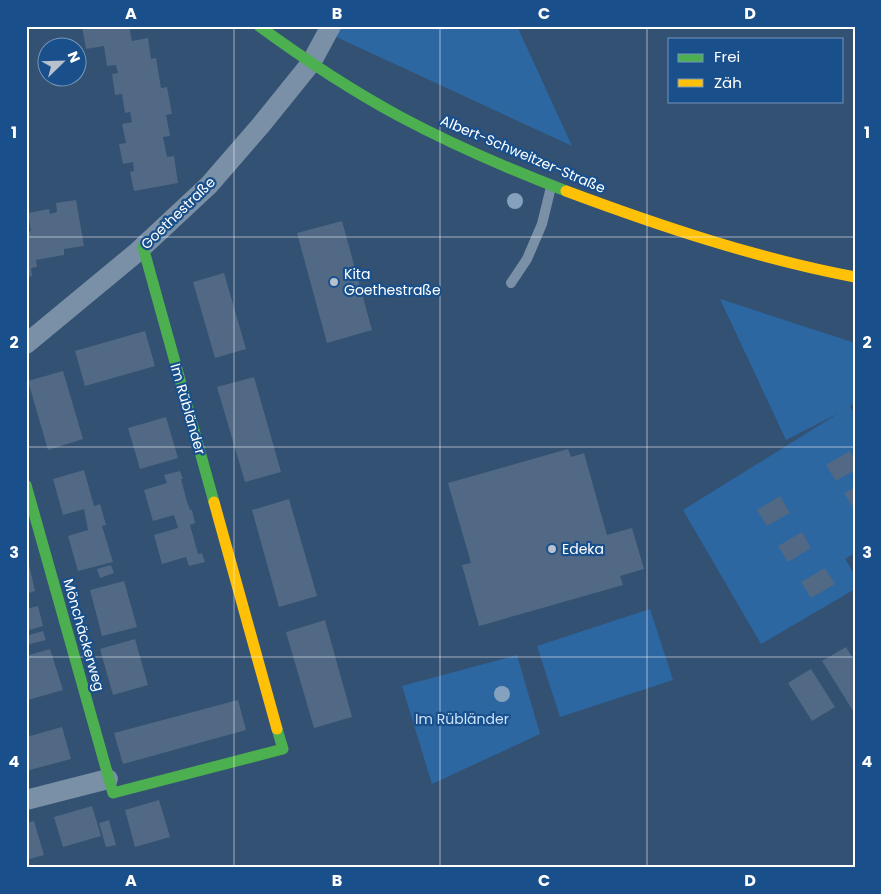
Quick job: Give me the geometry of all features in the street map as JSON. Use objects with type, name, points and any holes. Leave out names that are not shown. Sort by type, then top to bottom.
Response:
[{"type":"street","name":"Albert-Schweitzer-Straße","points":[[259,26],[311,63],[400,116],[551,186],[730,248],[823,271],[855,276]]},
{"type":"street","name":"Goethestraße","points":[[26,344],[143,247],[209,185],[311,63],[332,26]]},
{"type":"street","name":"Im Rübländer","points":[[26,800],[110,786],[283,749],[143,247]]},
{"type":"street","name":"Mönchäckerweg","points":[[26,485],[110,786]]},
{"type":"lane","points":[[510,282],[527,259],[542,224],[551,186]]},
{"type":"green space","points":[[336,26],[517,26],[572,146],[332,35]]},
{"type":"green space","points":[[720,299],[855,343],[855,403],[850,406],[855,415],[855,553],[845,559],[855,575],[855,589],[761,644],[683,510],[839,413],[786,440]]},
{"type":"green space","points":[[650,609],[673,680],[560,717],[537,646]]},
{"type":"green space","name":"Im Rübländer","points":[[517,655],[540,734],[432,784],[402,686]]},
{"type":"building","points":[[82,26],[129,26],[132,41],[148,38],[151,59],[156,58],[161,88],[167,87],[172,114],[166,115],[170,136],[163,137],[167,157],[174,156],[178,183],[134,191],[130,172],[134,171],[133,162],[123,164],[119,144],[126,143],[122,124],[132,122],[130,112],[125,113],[122,94],[115,95],[112,74],[118,73],[116,65],[107,66],[104,46],[88,49],[88,38],[84,38]]},
{"type":"building","points":[[76,200],[84,246],[64,249],[64,255],[36,260],[37,267],[31,268],[32,276],[26,278],[26,232],[31,231],[28,213],[49,209],[50,214],[57,212],[56,203]]},
{"type":"building","name":"Kita Goethestraße","points":[[342,221],[372,330],[327,343],[297,233]]},
{"type":"building","points":[[224,273],[246,349],[215,358],[193,282]]},
{"type":"building","points":[[145,331],[155,366],[85,386],[75,351]]},
{"type":"building","points":[[63,371],[83,439],[48,450],[28,381]]},
{"type":"building","points":[[254,377],[281,472],[245,482],[217,387]]},
{"type":"building","points":[[166,417],[178,458],[140,469],[128,428]]},
{"type":"building","name":"Edeka","points":[[568,449],[571,457],[584,453],[607,535],[632,528],[644,569],[620,576],[623,585],[479,626],[462,565],[471,563],[448,483]]},
{"type":"building","points":[[850,451],[855,459],[855,470],[836,481],[826,465]]},
{"type":"building","points":[[84,470],[94,506],[100,504],[106,525],[102,526],[113,562],[78,571],[68,536],[88,530],[84,509],[63,515],[53,479]]},
{"type":"building","points":[[180,471],[187,502],[190,510],[192,510],[195,523],[190,525],[198,554],[202,553],[205,562],[189,566],[186,557],[162,564],[154,535],[178,528],[174,515],[153,521],[144,490],[167,483],[164,475]]},
{"type":"building","points":[[855,487],[855,511],[844,493]]},
{"type":"building","points":[[780,496],[790,513],[767,526],[757,510]]},
{"type":"building","points":[[289,499],[317,596],[279,607],[252,510]]},
{"type":"building","points":[[802,532],[811,548],[788,562],[778,546]]},
{"type":"building","points":[[29,565],[35,591],[26,594],[26,566]]},
{"type":"building","points":[[111,565],[114,573],[100,578],[97,569]]},
{"type":"building","points":[[825,568],[835,584],[811,598],[801,582]]},
{"type":"building","points":[[124,581],[137,627],[102,636],[90,590]]},
{"type":"building","points":[[38,606],[43,626],[26,631],[26,609]]},
{"type":"building","points":[[325,620],[352,717],[314,728],[286,632]]},
{"type":"building","points":[[43,631],[46,640],[26,645],[26,636]]},
{"type":"building","points":[[135,639],[148,685],[113,695],[100,649]]},
{"type":"building","points":[[846,647],[855,662],[855,714],[822,661]]},
{"type":"building","points":[[50,649],[63,690],[28,700],[26,694],[26,656]]},
{"type":"building","points":[[811,669],[835,707],[812,721],[788,683]]},
{"type":"building","points":[[238,700],[246,730],[123,764],[114,733]]},
{"type":"building","points":[[62,727],[71,759],[26,771],[26,737]]},
{"type":"building","points":[[159,800],[170,837],[135,847],[125,810]]},
{"type":"building","points":[[92,806],[101,836],[63,847],[54,817]]},
{"type":"building","points":[[109,820],[116,845],[106,847],[99,823]]},
{"type":"building","points":[[34,821],[44,855],[26,860],[26,823]]},
{"type":"traffic: fast","points":[[259,26],[328,74],[399,116],[481,156],[566,191]]},
{"type":"traffic: fast","points":[[143,247],[214,502]]},
{"type":"traffic: fast","points":[[26,485],[113,793],[283,749],[277,729]]},
{"type":"traffic: slow","points":[[566,191],[637,217],[744,251],[855,277]]},
{"type":"traffic: slow","points":[[214,502],[277,729]]},
{"type":"place","name":"Kita Goethestraße","points":[[334,282]]},
{"type":"place","name":"Edeka","points":[[552,549]]}]
